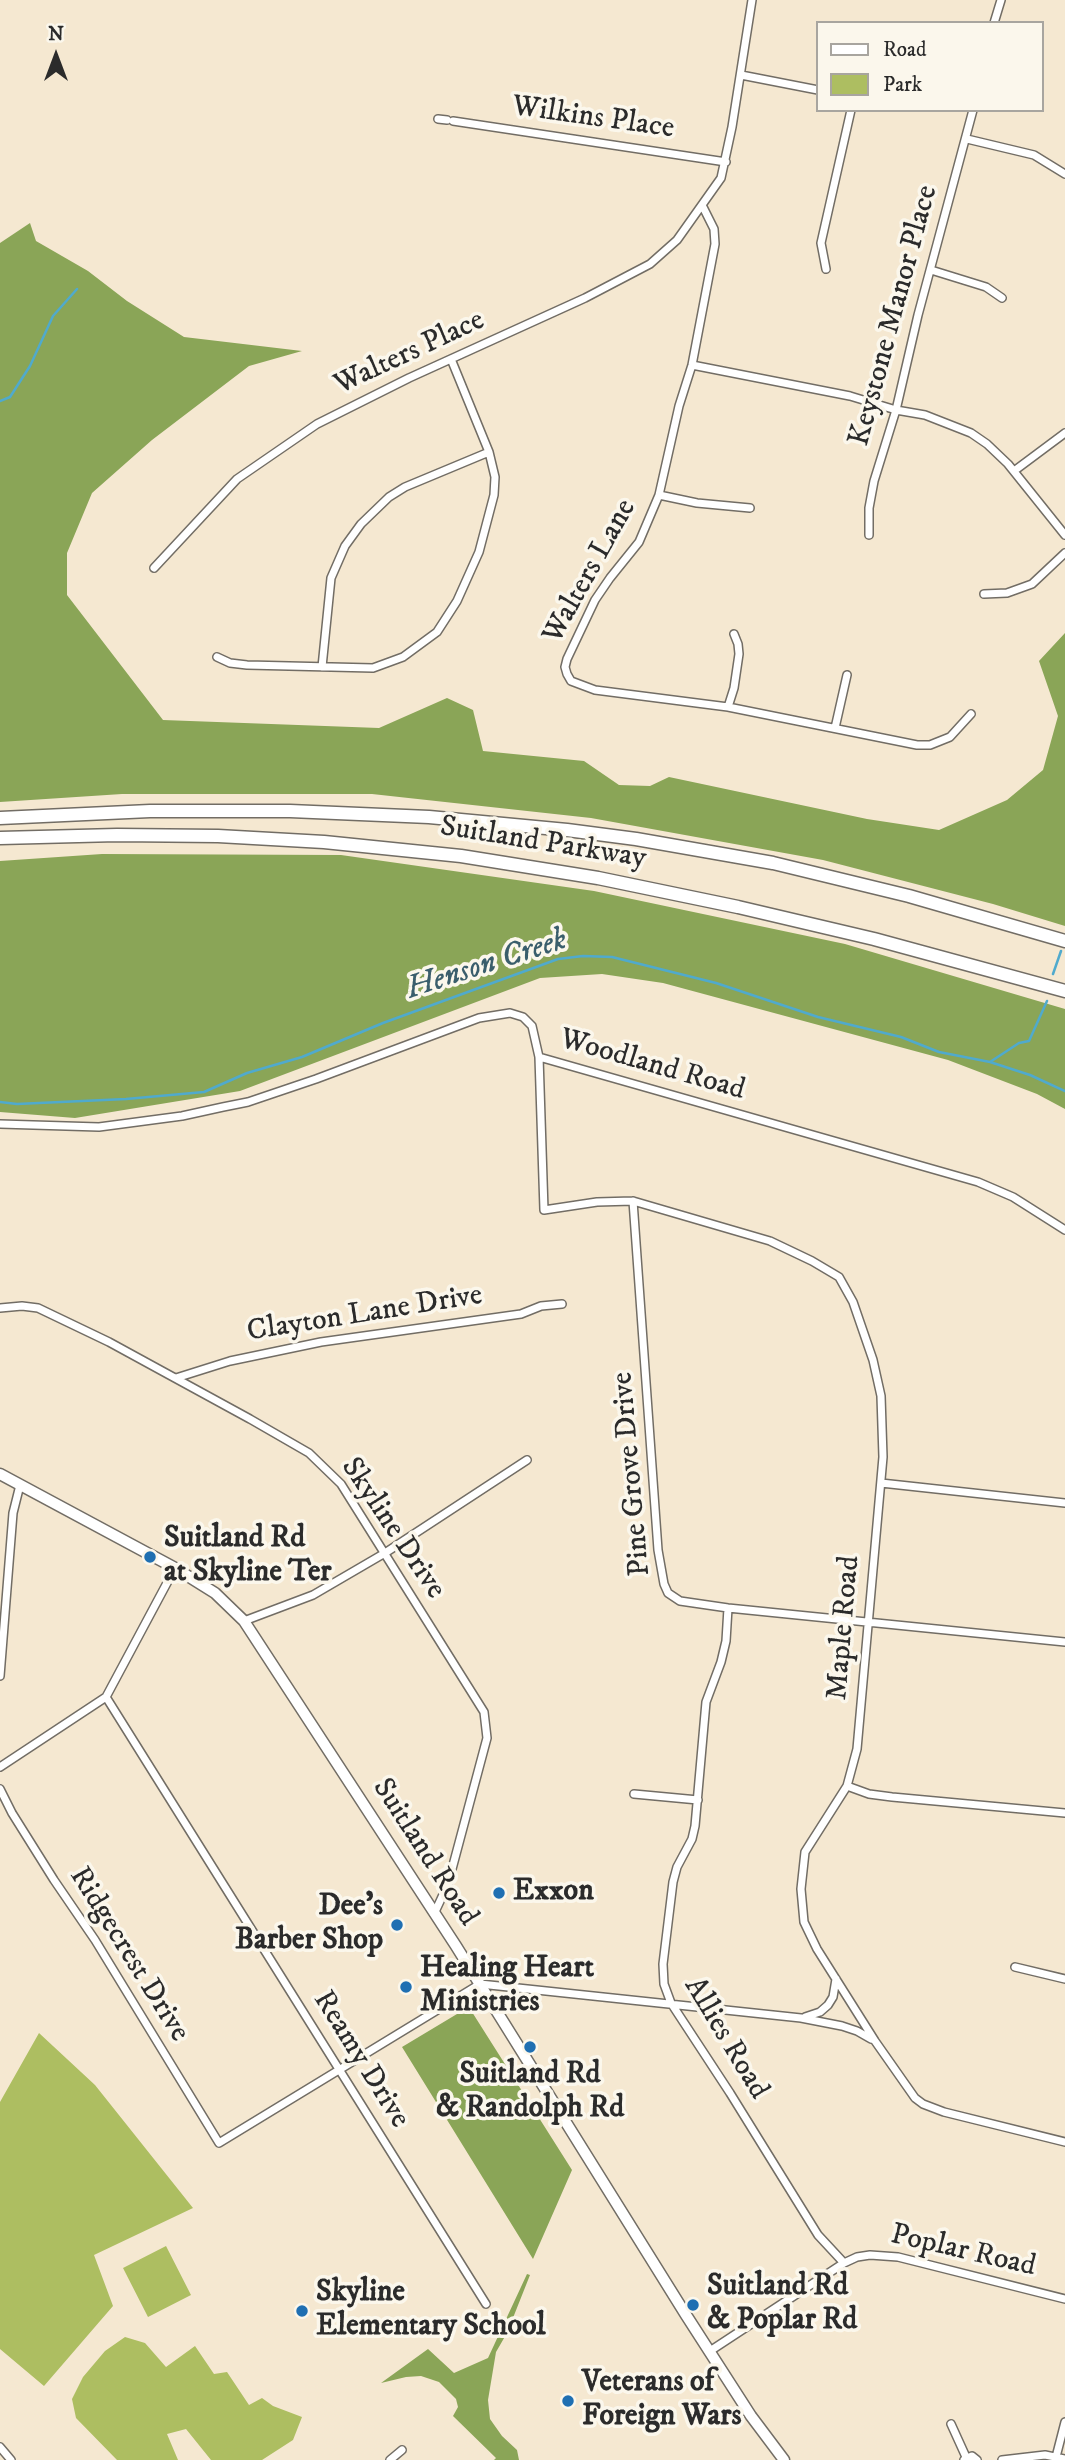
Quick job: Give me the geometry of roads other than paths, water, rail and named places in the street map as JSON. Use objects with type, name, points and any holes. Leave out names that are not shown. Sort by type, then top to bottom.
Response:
[{"type":"highway","name":"Suitland Parkway","points":[[0,818],[150,811],[256,810],[429,817],[556,829],[636,839],[785,866],[909,896],[1065,941]]},
{"type":"highway","name":"Suitland Parkway","points":[[0,838],[117,835],[242,837],[382,847],[473,858],[598,878],[738,907],[862,936],[1065,991]]},
{"type":"main road","name":"Suitland Road","points":[[0,1474],[175,1568],[215,1593],[244,1621],[480,1984],[751,2416],[785,2460]]},
{"type":"street","points":[[703,207],[721,178],[726,162],[752,0]]},
{"type":"street","points":[[995,21],[1001,0]]},
{"type":"street","points":[[741,75],[816,90]]},
{"type":"street","points":[[826,269],[821,243],[851,112]]},
{"type":"street","name":"Keystone Manor Place","points":[[869,535],[871,495],[896,410],[973,112]]},
{"type":"street","name":"Wilkins Place","points":[[446,120],[726,162]]},
{"type":"street","points":[[967,138],[1034,155],[1065,174]]},
{"type":"street","name":"Walters Place","points":[[154,568],[237,479],[317,424],[409,378],[585,298],[650,264],[677,240],[703,207]]},
{"type":"street","name":"Walters Lane","points":[[703,207],[714,229],[715,244],[692,365],[679,406],[659,495],[639,542],[595,600],[567,659],[567,674],[571,681],[595,690],[728,707],[899,743],[930,745],[950,737],[971,714]]},
{"type":"street","points":[[931,270],[986,287],[1002,298]]},
{"type":"street","points":[[217,657],[230,663],[247,665],[373,668],[403,657],[438,632],[457,601],[479,552],[494,495],[495,477],[489,452],[452,359]]},
{"type":"street","points":[[692,365],[819,388],[896,410],[925,415],[971,433],[1001,456],[1065,535]]},
{"type":"street","points":[[1014,471],[1065,433]]},
{"type":"street","points":[[322,667],[331,578],[345,546],[361,524],[389,497],[489,452]]},
{"type":"street","points":[[659,495],[697,503],[750,508]]},
{"type":"street","points":[[984,594],[1007,593],[1032,584],[1065,553]]},
{"type":"street","points":[[728,707],[739,654],[734,634]]},
{"type":"street","points":[[835,728],[847,674]]},
{"type":"street","name":"Woodland Road","points":[[0,1124],[99,1127],[182,1116],[248,1102],[491,1014],[510,1013],[523,1017],[532,1026],[539,1057],[978,1182],[1013,1197],[1065,1230]]},
{"type":"street","name":"Maple Road","points":[[539,1057],[544,1210],[597,1202],[633,1201],[769,1241],[839,1277],[853,1302],[873,1360],[881,1396],[881,1483],[857,1749],[847,1786],[805,1852],[801,1905],[804,1922],[817,1949],[875,2041],[904,2085],[923,2104],[944,2112],[1065,2142]]},
{"type":"street","name":"Pine Grove Drive","points":[[633,1201],[658,1550],[664,1584],[673,1598],[728,1608],[1065,1642]]},
{"type":"street","name":"Clayton Lane Drive","points":[[176,1378],[230,1361],[321,1342],[521,1314],[541,1306],[562,1304]]},
{"type":"street","name":"Skyline Drive","points":[[0,1308],[22,1306],[54,1314],[176,1378],[309,1454],[341,1484],[484,1712],[487,1738],[448,1884],[434,1914]]},
{"type":"street","points":[[244,1621],[313,1595],[385,1553],[527,1460]]},
{"type":"street","points":[[881,1483],[1065,1503]]},
{"type":"street","points":[[0,1676],[12,1523],[20,1485]]},
{"type":"street","points":[[0,1767],[106,1697],[175,1568]]},
{"type":"street","name":"Allies Road","points":[[728,1608],[726,1641],[706,1702],[692,1839],[677,1867],[673,1882],[662,1974],[671,2003],[818,2235],[844,2263]]},
{"type":"street","name":"Reamy Drive","points":[[106,1697],[486,2304]]},
{"type":"street","points":[[847,1786],[869,1794],[892,1797],[1065,1813]]},
{"type":"street","name":"Ridgecrest Drive","points":[[0,1789],[12,1813],[95,1940],[219,2143],[338,2068]]},
{"type":"street","points":[[634,1794],[698,1800]]},
{"type":"street","points":[[1015,1968],[1065,1979]]},
{"type":"street","points":[[801,2018],[820,2012],[828,2005],[833,1997],[836,1979]]},
{"type":"street","points":[[338,2068],[480,1984],[801,2018],[857,2031],[875,2041]]},
{"type":"street","name":"Poplar Road","points":[[710,2351],[857,2257],[888,2255],[1065,2299]]},
{"type":"street","points":[[1002,2460],[1034,2456],[1061,2458],[1065,2422]]},
{"type":"street","points":[[951,2424],[965,2459],[972,2456],[977,2460]]},
{"type":"street","points":[[0,2447],[11,2460]]},
{"type":"street","points":[[390,2460],[402,2450]]},
{"type":"waterway","points":[[0,401],[10,397],[30,366],[53,316],[77,289]]},
{"type":"waterway","points":[[1053,974],[1061,951]]},
{"type":"waterway","name":"Henson Creek","points":[[0,1102],[17,1104],[126,1099],[204,1092],[247,1073],[302,1057],[383,1023],[558,959],[583,956],[612,957],[716,983],[818,1017],[901,1037],[939,1052],[990,1062],[1030,1075],[1065,1091]]},
{"type":"waterway","points":[[990,1062],[1019,1043],[1029,1041],[1047,1001]]},
{"type":"place","name":"Suitland Rd at Skyline Ter","points":[[150,1557]]},
{"type":"place","name":"Exxon","points":[[499,1893]]},
{"type":"place","name":"Dee's Barber Shop","points":[[397,1925]]},
{"type":"place","name":"Healing Heart Ministries","points":[[406,1987]]},
{"type":"place","name":"Suitland Rd & Randolph Rd","points":[[530,2047]]},
{"type":"place","name":"Suitland Rd & Poplar Rd","points":[[693,2305]]},
{"type":"place","name":"Skyline Elementary School","points":[[302,2311]]},
{"type":"place","name":"Veterans of Foreign Wars","points":[[568,2401]]}]
